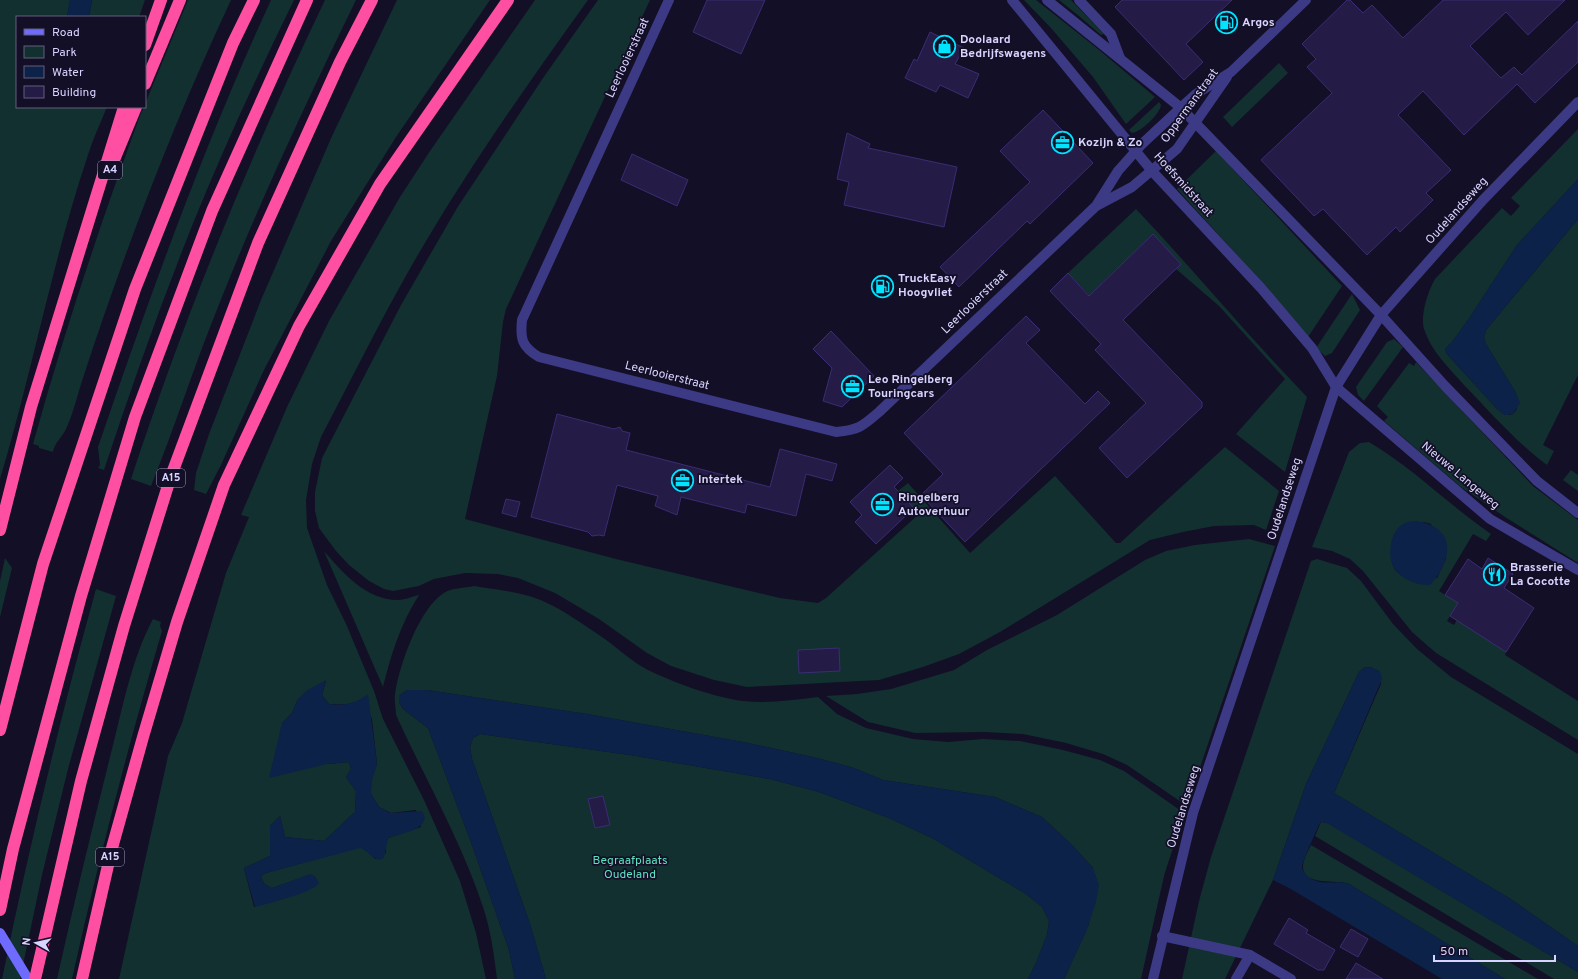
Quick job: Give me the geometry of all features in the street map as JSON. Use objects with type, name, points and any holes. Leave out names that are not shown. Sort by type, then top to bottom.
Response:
[{"type":"highway","points":[[146,42],[161,0]]},
{"type":"highway","points":[[146,82],[180,0]]},
{"type":"highway","points":[[0,730],[43,564],[135,289],[233,44],[254,0]]},
{"type":"highway","points":[[0,910],[13,849],[81,596],[135,417],[212,211],[307,0]]},
{"type":"highway","name":"A15","points":[[36,979],[83,774],[124,626],[172,476],[258,243],[340,62],[372,0]]},
{"type":"highway","name":"A15","points":[[82,979],[112,848],[143,737],[177,622],[224,485],[299,326],[380,184],[508,0]]},
{"type":"highway","points":[[0,530],[31,407],[124,108]]},
{"type":"highway","name":"A4","points":[[84,234],[136,108]]},
{"type":"main road","points":[[0,933],[28,979]]},
{"type":"street","name":"Leerlooierstraat","points":[[669,0],[522,320],[522,339],[528,351],[540,357],[836,432],[849,431],[862,427],[1096,206],[1118,171],[1135,151]]},
{"type":"street","name":"Hoefsmidstraat","points":[[1012,0],[1152,171],[1261,288],[1312,348],[1336,387]]},
{"type":"street","points":[[1047,0],[1180,107],[1381,315],[1445,386],[1536,480],[1578,513]]},
{"type":"street","points":[[1079,0],[1112,34],[1120,58]]},
{"type":"street","name":"Oppermanstraat","points":[[1135,151],[1180,107],[1196,94],[1231,72],[1306,0]]},
{"type":"street","name":"Oppermanstraat","points":[[1152,171],[1177,149],[1231,72]]},
{"type":"street","name":"Oudelandseweg","points":[[1152,979],[1194,813],[1336,387],[1381,315],[1484,200],[1578,102]]},
{"type":"street","name":"Leerlooierstraat","points":[[1096,206],[1132,187],[1152,171]]},
{"type":"street","name":"Nieuwe Langeweg","points":[[1336,387],[1490,519],[1578,570]]},
{"type":"street","points":[[1162,936],[1250,955],[1291,979]]},
{"type":"street","points":[[1236,979],[1250,955]]},
{"type":"green space","points":[[0,0],[70,0],[67,16],[16,16],[16,108],[107,108],[91,145],[63,238],[0,479]]},
{"type":"green space","points":[[92,0],[145,0],[139,16],[89,16]]},
{"type":"green space","points":[[188,0],[231,0],[190,92],[152,185],[100,327],[69,422],[53,452],[39,448],[39,446],[33,444],[57,360],[112,195],[141,113],[144,108],[146,108],[146,102]]},
{"type":"green space","points":[[271,0],[294,0],[241,112],[204,197],[157,317],[104,470],[98,468],[100,465],[98,447],[158,277],[223,110]]},
{"type":"green space","points":[[325,0],[356,0],[250,229],[209,329],[151,486],[131,479],[174,357],[220,236],[297,59]]},
{"type":"green space","points":[[397,0],[490,0],[396,137],[331,241],[263,372],[221,465],[206,494],[194,490],[196,473],[209,434],[261,300],[332,136]]},
{"type":"green space","points":[[535,0],[588,0],[475,163],[412,265],[321,437],[312,464],[306,500],[307,528],[327,585],[347,626],[374,691],[383,719],[424,800],[460,881],[476,933],[486,979],[119,979],[168,756],[182,723],[226,573],[249,517],[241,515],[287,407],[329,321],[400,197],[430,151]],"holes":[[[326,681],[322,695],[329,704],[346,704],[362,699],[372,719],[377,764],[371,780],[371,794],[379,807],[391,813],[416,810],[421,827],[388,838],[386,843],[386,853],[375,859],[368,851],[360,847],[266,873],[262,875],[262,880],[266,885],[272,888],[310,875],[254,907],[244,868],[270,856],[270,826],[280,816],[285,837],[324,841],[355,812],[356,791],[346,777],[351,769],[349,762],[327,764],[282,723],[292,713],[298,699]]]},
{"type":"green space","points":[[598,0],[650,0],[506,309],[503,322],[497,376],[465,519],[616,559],[780,598],[818,603],[826,598],[919,514],[898,491],[908,483],[970,553],[1055,476],[1116,543],[1120,543],[1225,447],[1279,491],[1266,530],[1254,525],[1214,526],[1150,540],[1000,632],[959,654],[923,667],[879,680],[747,687],[714,680],[671,666],[647,653],[599,619],[555,593],[518,578],[498,574],[465,573],[434,579],[419,586],[393,591],[384,589],[369,581],[349,565],[336,551],[319,528],[315,511],[315,492],[322,458],[401,305],[457,208],[543,78]]},
{"type":"green space","points":[[1024,0],[1036,0],[1155,97],[1126,124],[1093,77],[1051,28]]},
{"type":"green space","points":[[1059,0],[1071,0],[1104,34],[1101,35]]},
{"type":"green space","points":[[1279,63],[1288,73],[1232,127],[1223,117]]},
{"type":"green space","points":[[1159,102],[1161,105],[1160,109],[1154,118],[1145,126],[1132,133],[1129,130]]},
{"type":"green space","points":[[1578,129],[1578,179],[1517,245],[1468,320],[1445,349],[1447,354],[1497,409],[1509,415],[1513,414],[1517,409],[1516,393],[1486,344],[1484,338],[1486,330],[1578,219],[1578,375],[1543,445],[1554,451],[1547,465],[1504,427],[1447,366],[1431,345],[1427,337],[1424,329],[1423,317],[1427,296],[1435,279],[1502,208],[1511,216],[1520,206],[1511,198]]},
{"type":"green space","points":[[1216,151],[1342,286],[1308,337],[1266,287],[1177,189]]},
{"type":"green space","points":[[1136,209],[1307,397],[1285,472],[1236,434],[1285,379],[1219,306],[1176,269],[1181,264],[1153,234],[1102,283],[1116,298],[1103,310],[1068,273]]},
{"type":"green space","points":[[1352,294],[1360,310],[1332,353],[1325,356],[1316,348]]},
{"type":"green space","points":[[1394,339],[1403,347],[1364,401],[1358,395],[1356,387],[1387,342]]},
{"type":"green space","points":[[1416,362],[1533,486],[1578,520],[1578,563],[1461,487],[1384,421],[1388,417],[1377,406],[1409,363],[1414,366]]},
{"type":"green space","points":[[1369,442],[1401,463],[1491,534],[1486,541],[1473,534],[1439,591],[1458,603],[1447,621],[1454,625],[1457,620],[1506,652],[1505,655],[1578,701],[1578,740],[1436,653],[1412,632],[1363,571],[1350,559],[1332,551],[1312,547],[1349,452],[1360,443]],"holes":[[[1424,522],[1431,524],[1446,559],[1437,578],[1409,580],[1396,571],[1392,563],[1391,548],[1394,534]]]},
{"type":"green space","points":[[1571,470],[1578,475],[1578,491],[1563,480]]},
{"type":"green space","points":[[1249,539],[1275,546],[1187,806],[1127,765],[1103,754],[1066,743],[1023,734],[985,732],[915,733],[868,722],[826,696],[857,694],[891,689],[954,670],[987,650],[1057,615],[1145,560],[1166,551],[1195,545]]},
{"type":"green space","points":[[324,551],[356,584],[376,595],[386,599],[398,600],[419,595],[397,639],[383,687]]},
{"type":"green space","points":[[5,558],[12,568],[0,617],[0,581]]},
{"type":"green space","points":[[1317,559],[1347,568],[1361,581],[1393,624],[1417,649],[1451,677],[1578,754],[1578,946],[1509,898],[1334,793],[1381,684],[1379,671],[1370,667],[1365,667],[1359,672],[1306,784],[1273,880],[1225,979],[1182,979],[1199,901],[1211,857],[1311,561]]},
{"type":"green space","points":[[474,586],[502,590],[539,599],[587,627],[648,670],[670,680],[707,693],[752,702],[818,697],[837,714],[866,728],[913,739],[948,742],[983,739],[1020,741],[1100,760],[1124,771],[1184,813],[1164,876],[1141,979],[1064,979],[1089,924],[1093,868],[1073,846],[1042,817],[995,797],[883,780],[854,768],[817,758],[743,742],[587,714],[427,690],[407,690],[399,696],[399,702],[403,709],[428,728],[472,845],[509,950],[515,979],[497,979],[488,925],[474,882],[453,834],[396,715],[395,702],[397,682],[406,654],[426,611],[435,600],[447,591]]},
{"type":"green space","points":[[96,589],[116,596],[68,769],[42,875],[20,979],[2,979],[46,783]]},
{"type":"green space","points":[[153,619],[161,622],[160,626],[162,631],[114,804],[72,979],[57,979],[124,699],[139,650]]},
{"type":"green space","name":"Begraafplaats Oudeland","points":[[480,734],[630,755],[770,779],[819,792],[889,818],[934,839],[1026,894],[1042,907],[1049,921],[1047,935],[1028,979],[546,979],[530,924],[472,759],[470,747],[473,738]]},
{"type":"green space","points":[[1321,822],[1328,823],[1578,972],[1578,979],[1554,979],[1315,836]]},
{"type":"green space","points":[[1311,845],[1538,979],[1505,979],[1349,884],[1314,880],[1308,877],[1304,873],[1303,864]]},
{"type":"water","points":[[70,0],[92,0],[89,16],[67,16]]},
{"type":"water","points":[[1578,179],[1578,219],[1486,330],[1484,338],[1486,344],[1516,393],[1520,403],[1513,414],[1504,415],[1447,354],[1445,349],[1468,320],[1517,245]]},
{"type":"water","points":[[1416,521],[1429,524],[1439,530],[1445,537],[1447,546],[1443,565],[1438,575],[1430,585],[1414,583],[1404,578],[1399,574],[1391,561],[1390,550],[1392,538],[1395,533],[1401,525]]},
{"type":"water","points":[[1365,667],[1379,671],[1382,679],[1334,793],[1509,898],[1578,946],[1578,972],[1325,822],[1321,822],[1319,825],[1304,859],[1302,867],[1306,875],[1318,881],[1342,882],[1349,884],[1505,979],[1442,979],[1273,880],[1306,784],[1359,672]]},
{"type":"water","points":[[326,680],[322,695],[329,704],[350,704],[368,694],[377,764],[372,780],[371,794],[379,807],[390,813],[422,811],[424,817],[423,822],[414,830],[388,838],[384,858],[379,860],[360,848],[262,875],[263,882],[272,888],[310,874],[315,876],[319,883],[315,887],[300,894],[255,907],[244,868],[270,856],[270,826],[280,816],[285,837],[324,841],[355,812],[356,791],[346,777],[351,769],[349,762],[327,764],[269,778],[282,723],[292,713],[298,699],[306,691]]},
{"type":"water","points":[[407,690],[427,690],[587,714],[743,742],[817,758],[854,768],[883,780],[995,797],[1042,817],[1073,846],[1093,868],[1099,885],[1096,902],[1086,932],[1064,979],[1028,979],[1047,935],[1049,921],[1042,907],[1026,894],[934,839],[889,818],[819,792],[770,779],[630,755],[480,734],[473,738],[470,747],[472,759],[530,924],[546,979],[515,979],[509,950],[472,845],[428,728],[403,709],[399,702],[399,696]]},
{"type":"building","points":[[707,0],[765,0],[741,54],[693,32]]},
{"type":"building","points":[[1122,0],[1232,0],[1186,44],[1203,62],[1184,80],[1115,7]]},
{"type":"building","points":[[1347,0],[1350,0],[1363,13],[1372,5],[1403,38],[1443,0],[1565,0],[1528,35],[1506,12],[1470,46],[1501,78],[1514,67],[1522,75],[1578,21],[1578,62],[1535,103],[1517,84],[1464,135],[1423,91],[1398,115],[1451,170],[1426,193],[1433,200],[1400,232],[1396,227],[1367,255],[1323,209],[1314,216],[1261,160],[1332,93],[1307,67],[1316,59],[1302,44]]},
{"type":"building","points":[[930,32],[964,48],[955,64],[979,74],[968,98],[940,85],[936,92],[905,78],[914,59],[917,61]]},
{"type":"building","points":[[1043,110],[1093,163],[1030,224],[1027,221],[959,287],[940,267],[1030,182],[1000,151]]},
{"type":"building","points":[[847,133],[870,144],[868,148],[957,167],[944,227],[844,205],[849,182],[837,179]]},
{"type":"building","points":[[632,154],[688,180],[677,206],[621,180]]},
{"type":"building","points":[[1153,234],[1181,264],[1123,320],[1202,402],[1202,407],[1127,478],[1099,448],[1146,403],[1095,350],[1101,344],[1050,291],[1068,273],[1089,296]]},
{"type":"building","points":[[1026,316],[1040,330],[1026,343],[1085,404],[1098,391],[1110,403],[965,542],[921,495],[943,474],[904,433]]},
{"type":"building","points":[[831,331],[874,376],[842,407],[823,401],[832,368],[813,349]]},
{"type":"building","points":[[557,414],[614,429],[620,427],[622,431],[630,433],[626,450],[770,487],[780,449],[837,464],[832,481],[806,474],[796,516],[747,504],[745,513],[681,497],[677,515],[655,506],[658,496],[617,485],[604,536],[592,536],[588,532],[531,517]]},
{"type":"building","name":"Ringelberg Autoverhuur","points":[[890,465],[903,478],[894,487],[914,508],[876,544],[855,522],[862,515],[850,502]]},
{"type":"building","points":[[506,499],[520,502],[516,517],[502,513]]},
{"type":"building","points":[[1488,558],[1513,574],[1504,588],[1534,608],[1506,652],[1450,616],[1458,603],[1445,595],[1468,559],[1482,569]]},
{"type":"building","points":[[839,648],[840,671],[799,673],[798,650]]},
{"type":"building","points":[[603,796],[610,825],[595,828],[588,799]]},
{"type":"building","points":[[1289,918],[1308,930],[1306,933],[1335,950],[1324,970],[1318,970],[1274,944]]},
{"type":"building","points":[[1351,929],[1368,939],[1358,957],[1340,947]]},
{"type":"building","points":[[1356,963],[1383,979],[1346,979]]},
{"type":"place","name":"Argos","points":[[1227,23]]},
{"type":"place","name":"Doolaard Bedrijfswagens","points":[[945,47]]},
{"type":"place","name":"Kozijn & Zo","points":[[1063,143]]},
{"type":"place","name":"TruckEasy Hoogvliet","points":[[883,286]]},
{"type":"place","name":"Leo Ringelberg Touringcars","points":[[853,387]]},
{"type":"place","name":"Intertek","points":[[683,480]]},
{"type":"place","name":"Ringelberg Autoverhuur","points":[[882,505]]},
{"type":"place","name":"Brasserie La Cocotte","points":[[1495,575]]}]
